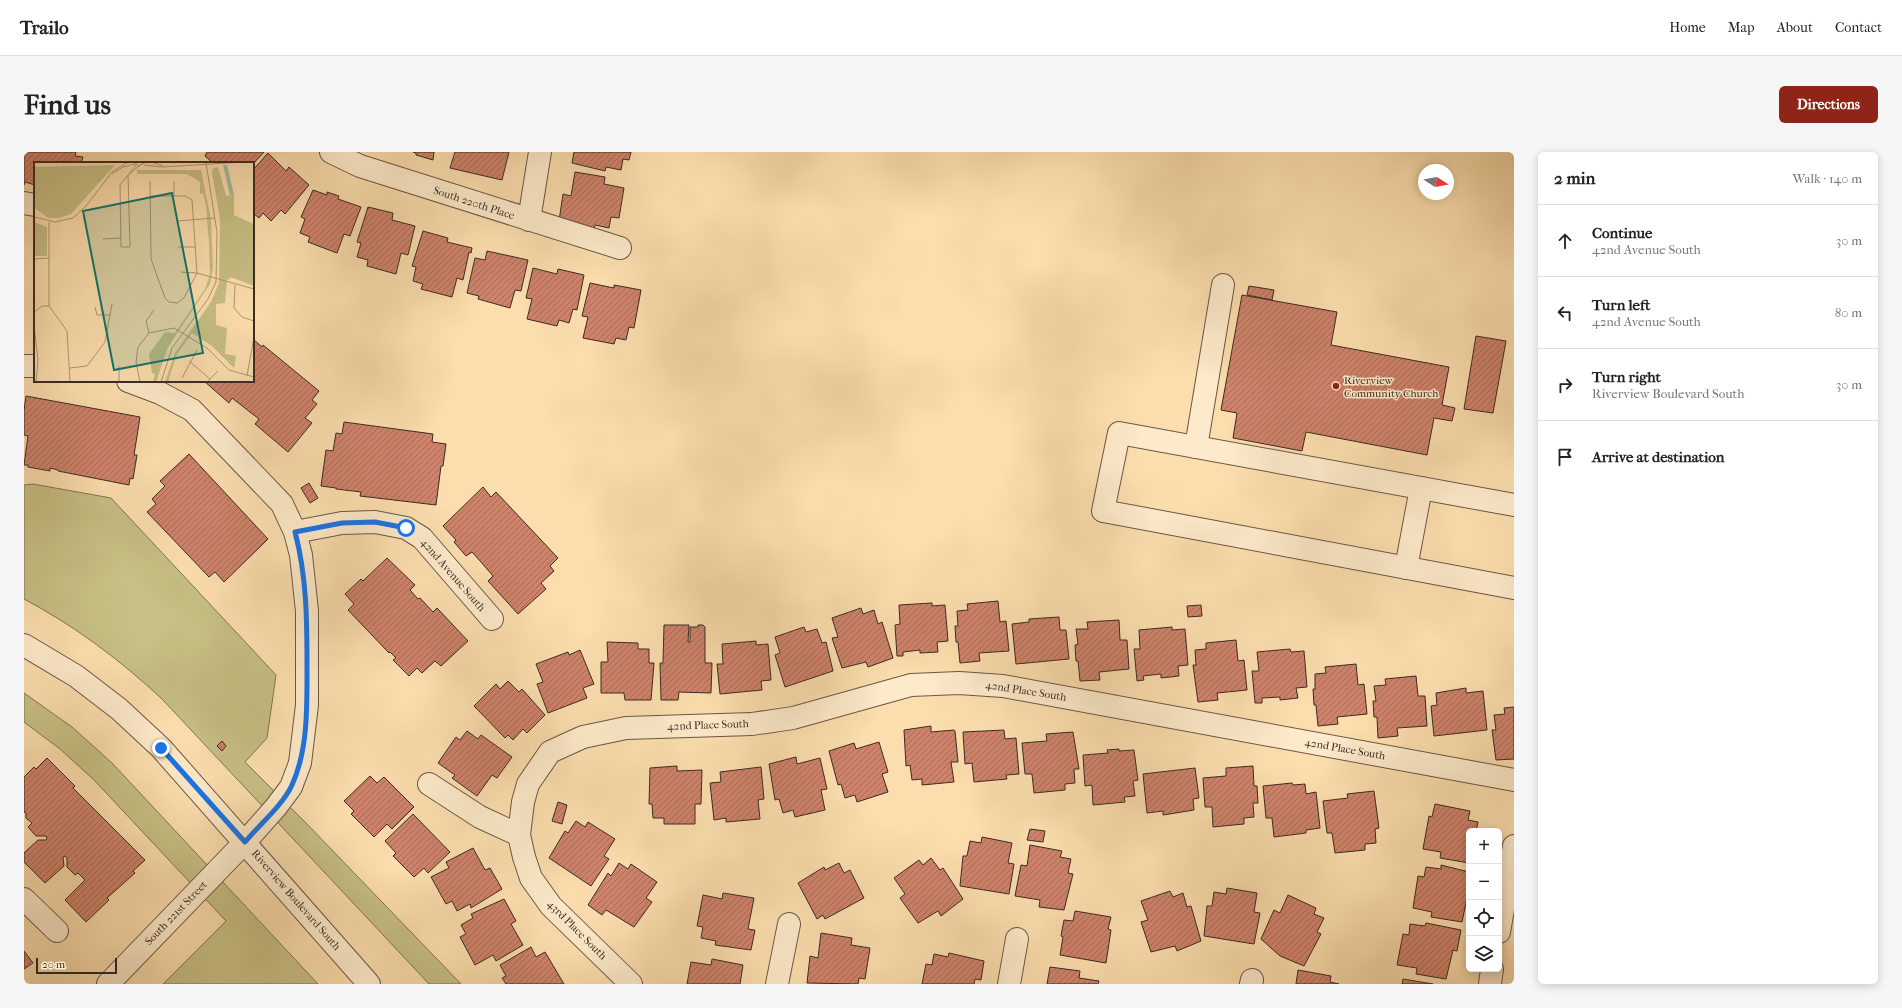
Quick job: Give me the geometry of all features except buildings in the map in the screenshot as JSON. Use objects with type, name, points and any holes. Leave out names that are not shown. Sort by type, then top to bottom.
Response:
[{"type":"street","name":"South 220th Place","points":[[331,152],[360,166],[620,248]]},
{"type":"street","points":[[529,220],[540,152]]},
{"type":"street","points":[[24,203],[34,206]]},
{"type":"street","points":[[1196,447],[1223,285]]},
{"type":"street","points":[[131,382],[160,393],[192,410],[282,504],[295,532],[301,555],[307,612],[307,705],[300,763],[291,787],[276,807],[245,842]]},
{"type":"street","points":[[1514,505],[1119,433],[1103,511],[1514,588]]},
{"type":"street","points":[[1406,568],[1421,488]]},
{"type":"street","name":"42nd Avenue South","points":[[295,532],[348,523],[375,522],[406,528],[422,538],[492,619]]},
{"type":"street","name":"Riverview Boulevard South","points":[[24,645],[76,676],[119,709],[161,748],[370,984]]},
{"type":"street","name":"42nd Place South","points":[[523,802],[528,784],[550,752],[584,737],[626,728],[752,724],[793,718],[911,685],[959,683],[1018,688],[1514,780]]},
{"type":"street","points":[[429,784],[480,817],[519,835]]},
{"type":"street","name":"43rd Place South","points":[[523,802],[519,835],[531,878],[551,906],[631,984]]},
{"type":"street","name":"South 221st Street","points":[[108,984],[245,842]]},
{"type":"street","points":[[1502,915],[1514,846]]},
{"type":"street","points":[[24,899],[57,931]]},
{"type":"street","points":[[777,984],[789,924]]},
{"type":"street","points":[[1009,984],[1017,939]]},
{"type":"street","points":[[1490,984],[1492,972]]},
{"type":"shaded area","points":[[33,484],[111,498],[276,675],[267,738],[245,762],[461,984],[429,984],[162,699],[96,644],[43,609],[24,599],[24,485]]},
{"type":"shaded area","points":[[24,693],[72,727],[112,763],[318,984],[163,984],[226,921],[94,780],[60,749],[24,722]]},
{"type":"place","name":"Riverview Community Church","points":[[1336,386]]},
{"type":"route","points":[[161,748],[245,842],[276,807],[291,787],[300,763],[307,705],[307,612],[301,555],[295,532],[342,523],[375,522],[406,528]]}]
